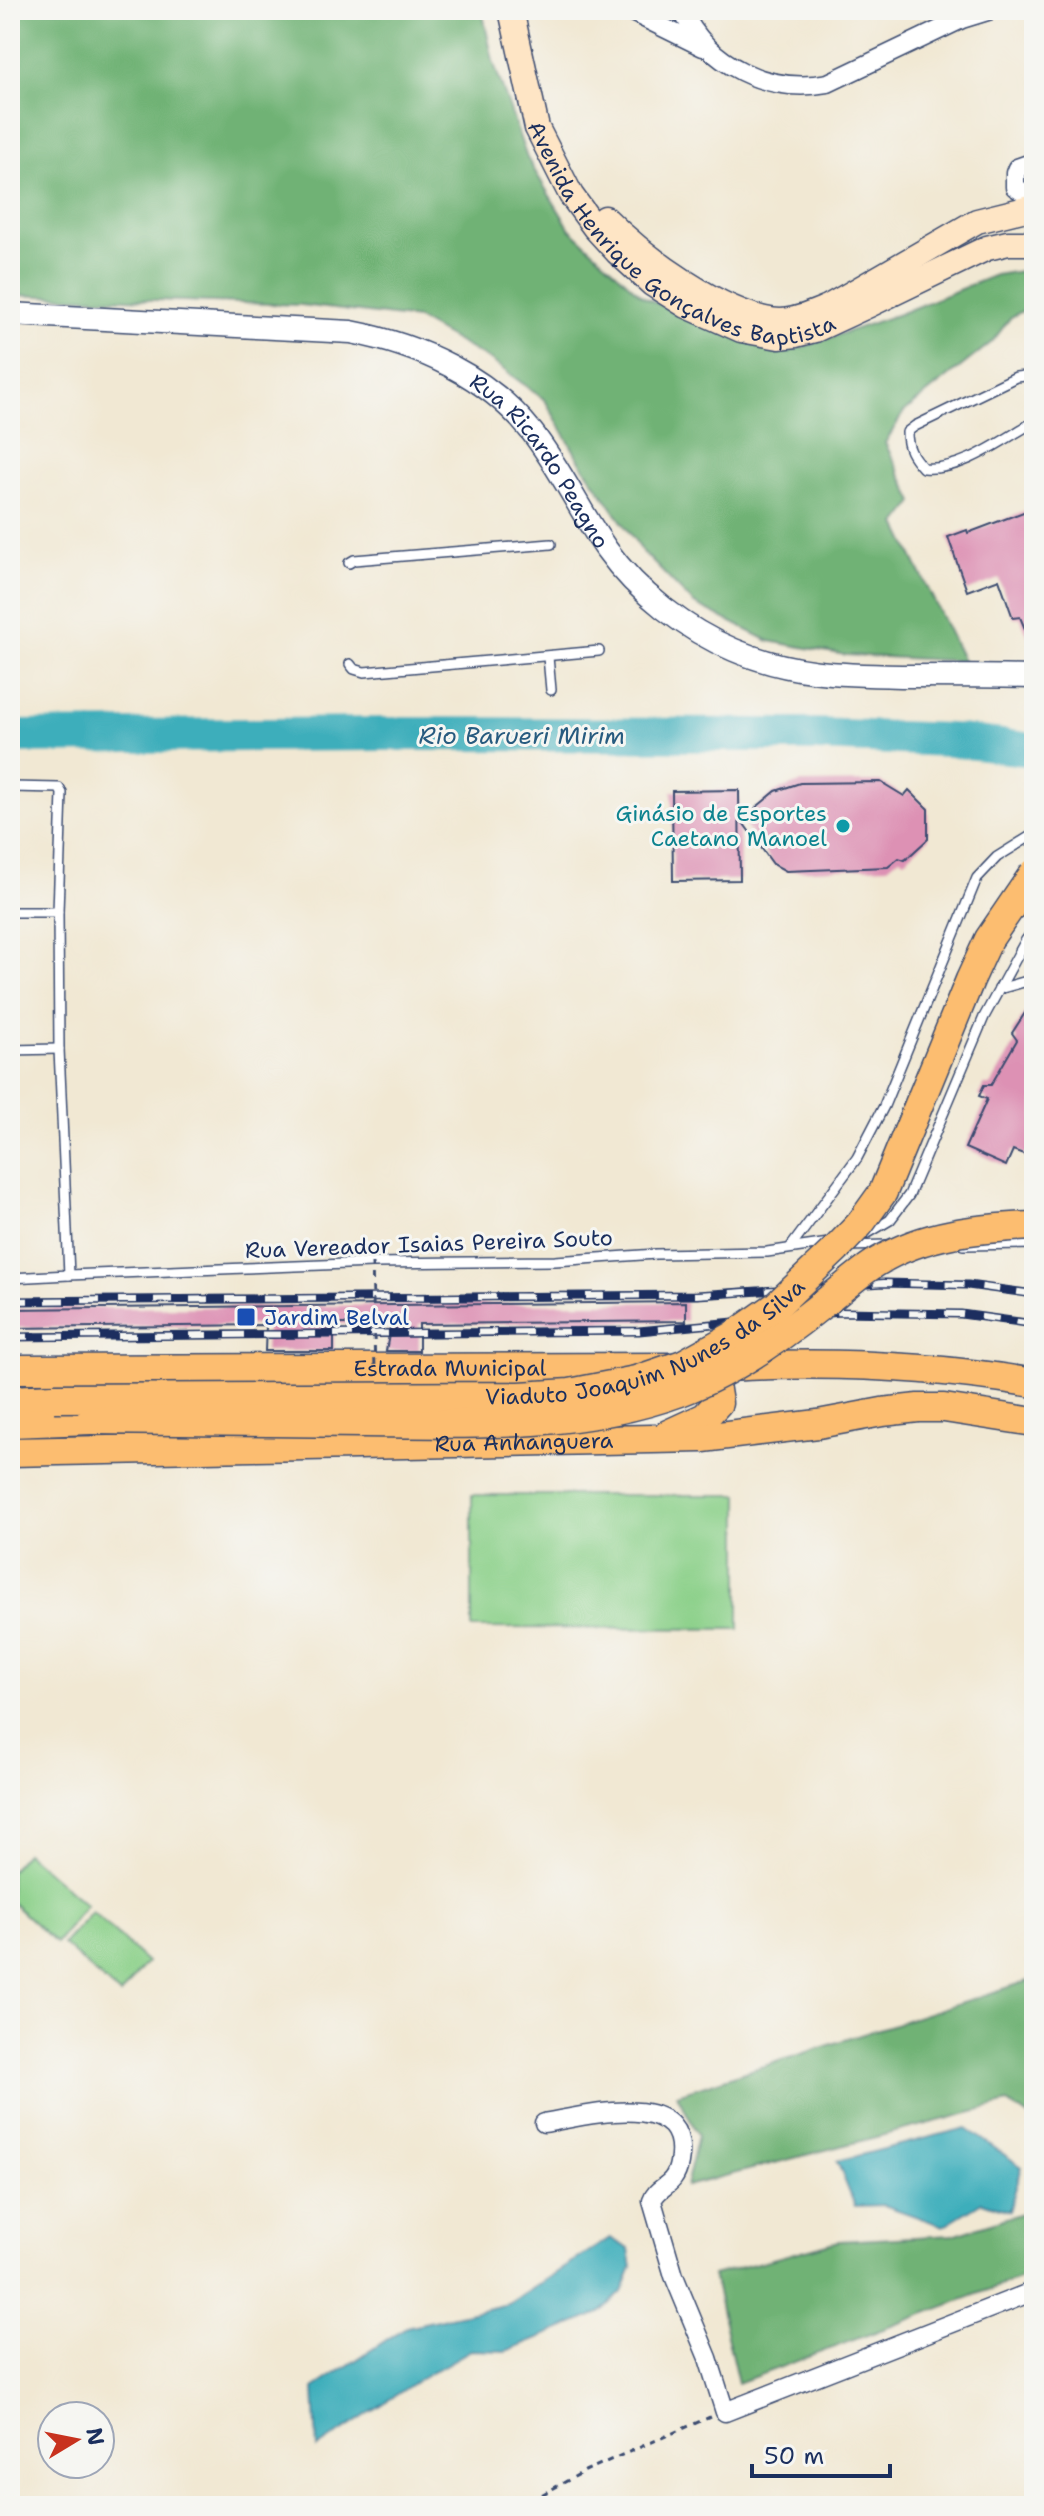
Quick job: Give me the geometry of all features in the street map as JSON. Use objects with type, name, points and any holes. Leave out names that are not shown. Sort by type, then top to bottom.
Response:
[{"type":"main road","name":"Avenida Henrique Gonçalves Baptista","points":[[511,10],[537,128],[571,195],[595,228],[652,284],[687,306],[741,330],[779,337],[815,330],[987,248],[1008,243],[1034,243]]},
{"type":"main road","name":"Avenida Henrique Gonçalves Baptista","points":[[532,96],[547,118],[580,183],[605,218],[664,268],[745,313],[780,321],[810,314],[977,221],[1034,207]]},
{"type":"main road","name":"Viaduto Joaquim Nunes da Silva","points":[[10,1400],[519,1396],[570,1393],[636,1380],[683,1364],[733,1336],[776,1306],[866,1216],[892,1174],[950,1024],[989,939],[1034,873]]},
{"type":"main road","name":"Viaduto Joaquim Nunes da Silva","points":[[10,1423],[91,1420],[462,1424],[569,1419],[608,1413],[679,1392],[747,1359],[796,1326],[876,1263],[903,1249],[968,1231],[1034,1226]]},
{"type":"main road","name":"Estrada Municipal","points":[[10,1369],[695,1367],[801,1362],[881,1365],[1034,1383]]},
{"type":"main road","points":[[651,1438],[693,1423],[718,1403],[715,1384],[695,1367]]},
{"type":"main road","name":"Rua Anhanguera","points":[[10,1452],[703,1438],[918,1408],[944,1408],[1034,1422]]},
{"type":"street","points":[[628,10],[709,50],[760,80],[786,87],[806,87],[838,79],[962,19],[991,10]]},
{"type":"street","points":[[682,10],[709,50]]},
{"type":"street","points":[[1008,243],[1006,213],[1015,187],[1015,173],[1017,168],[1034,162]]},
{"type":"street","points":[[1015,187],[1034,199]]},
{"type":"street","name":"Rua Ricardo Peagno","points":[[10,314],[337,331],[394,341],[467,375],[493,392],[532,431],[616,561],[659,603],[720,643],[776,665],[830,675],[1034,677]]},
{"type":"street","points":[[544,2123],[611,2111],[639,2111],[671,2125],[680,2135],[679,2164],[674,2180],[655,2193],[652,2201],[674,2276],[708,2358],[725,2412],[1034,2291]]},
{"type":"lane","points":[[1034,380],[1026,376],[1016,377],[915,426],[907,432],[907,445],[923,468],[938,470],[970,457],[1034,422]]},
{"type":"lane","points":[[349,563],[354,560],[551,544]]},
{"type":"lane","points":[[350,664],[364,672],[599,651]]},
{"type":"lane","points":[[548,657],[551,690]]},
{"type":"lane","points":[[10,787],[59,788],[62,793],[58,912],[59,1049],[69,1275]]},
{"type":"lane","points":[[790,1248],[857,1158],[884,1106],[977,878],[997,857],[1034,834]]},
{"type":"lane","points":[[10,912],[58,912]]},
{"type":"lane","name":"Rua Vereador Isaias Pereira Souto","points":[[10,1278],[372,1263],[555,1261],[656,1254],[767,1252],[863,1236],[883,1225],[900,1210],[935,1137],[984,1017],[1034,930]]},
{"type":"lane","points":[[999,989],[1034,979]]},
{"type":"lane","points":[[10,1050],[59,1049]]},
{"type":"lane","points":[[808,1246],[1034,1244]]},
{"type":"path","points":[[372,1263],[375,1369]]},
{"type":"path","points":[[521,2506],[585,2471],[725,2412]]},
{"type":"green space","points":[[10,10],[482,10],[493,61],[527,158],[570,229],[642,296],[713,330],[791,351],[899,314],[995,275],[1034,269],[1034,305],[1011,317],[992,342],[904,412],[885,443],[914,502],[897,524],[963,661],[845,655],[769,641],[694,604],[643,552],[581,463],[545,400],[492,361],[417,319],[301,305],[10,295]]},
{"type":"green space","points":[[472,1495],[739,1495],[739,1629],[472,1628]]},
{"type":"green space","points":[[26,1853],[86,1905],[56,1943],[10,1901],[10,1871]]},
{"type":"green space","points":[[92,1912],[147,1962],[120,1995],[63,1944]]},
{"type":"green space","points":[[1034,1979],[1034,2121],[1008,2103],[686,2186],[698,2135],[677,2094]]},
{"type":"green space","points":[[1034,2209],[1034,2273],[738,2383],[713,2275],[839,2241],[953,2235]]},
{"type":"water","points":[[966,2128],[1022,2167],[1009,2211],[982,2202],[943,2226],[884,2205],[855,2206],[837,2161]]},
{"type":"water","points":[[610,2238],[629,2249],[632,2267],[622,2292],[600,2313],[506,2351],[471,2350],[417,2381],[317,2448],[314,2388],[406,2327],[508,2304]]},
{"type":"building","points":[[1034,508],[1034,650],[1020,617],[1013,618],[999,579],[967,591],[948,537],[967,530],[968,533]]},
{"type":"building","name":"Ginásio de Esportes Caetano Manoel","points":[[881,782],[904,796],[909,790],[928,809],[928,839],[905,860],[899,858],[888,867],[786,871],[773,864],[741,820],[776,791],[800,783]]},
{"type":"building","points":[[739,790],[740,880],[673,881],[672,791]]},
{"type":"building","points":[[1034,999],[1034,1158],[1013,1150],[1006,1166],[965,1148],[987,1099],[979,1096],[984,1085],[991,1085],[1017,1040],[1012,1033]]},
{"type":"building","points":[[686,1302],[686,1321],[419,1324],[419,1351],[386,1351],[391,1324],[334,1324],[334,1351],[265,1351],[266,1325],[10,1328],[10,1309]]},
{"type":"waterway","name":"Rio Barueri Mirim","points":[[10,737],[815,735],[951,740],[1034,750]]},
{"type":"railway","points":[[10,1301],[697,1295],[884,1283],[968,1285],[1034,1294]]},
{"type":"railway","points":[[10,1337],[639,1331],[840,1312],[961,1314],[1034,1324]]},
{"type":"place","name":"Ginásio de Esportes Caetano Manoel","points":[[843,826]]},
{"type":"place","name":"Jardim Belval","points":[[246,1317]]}]
